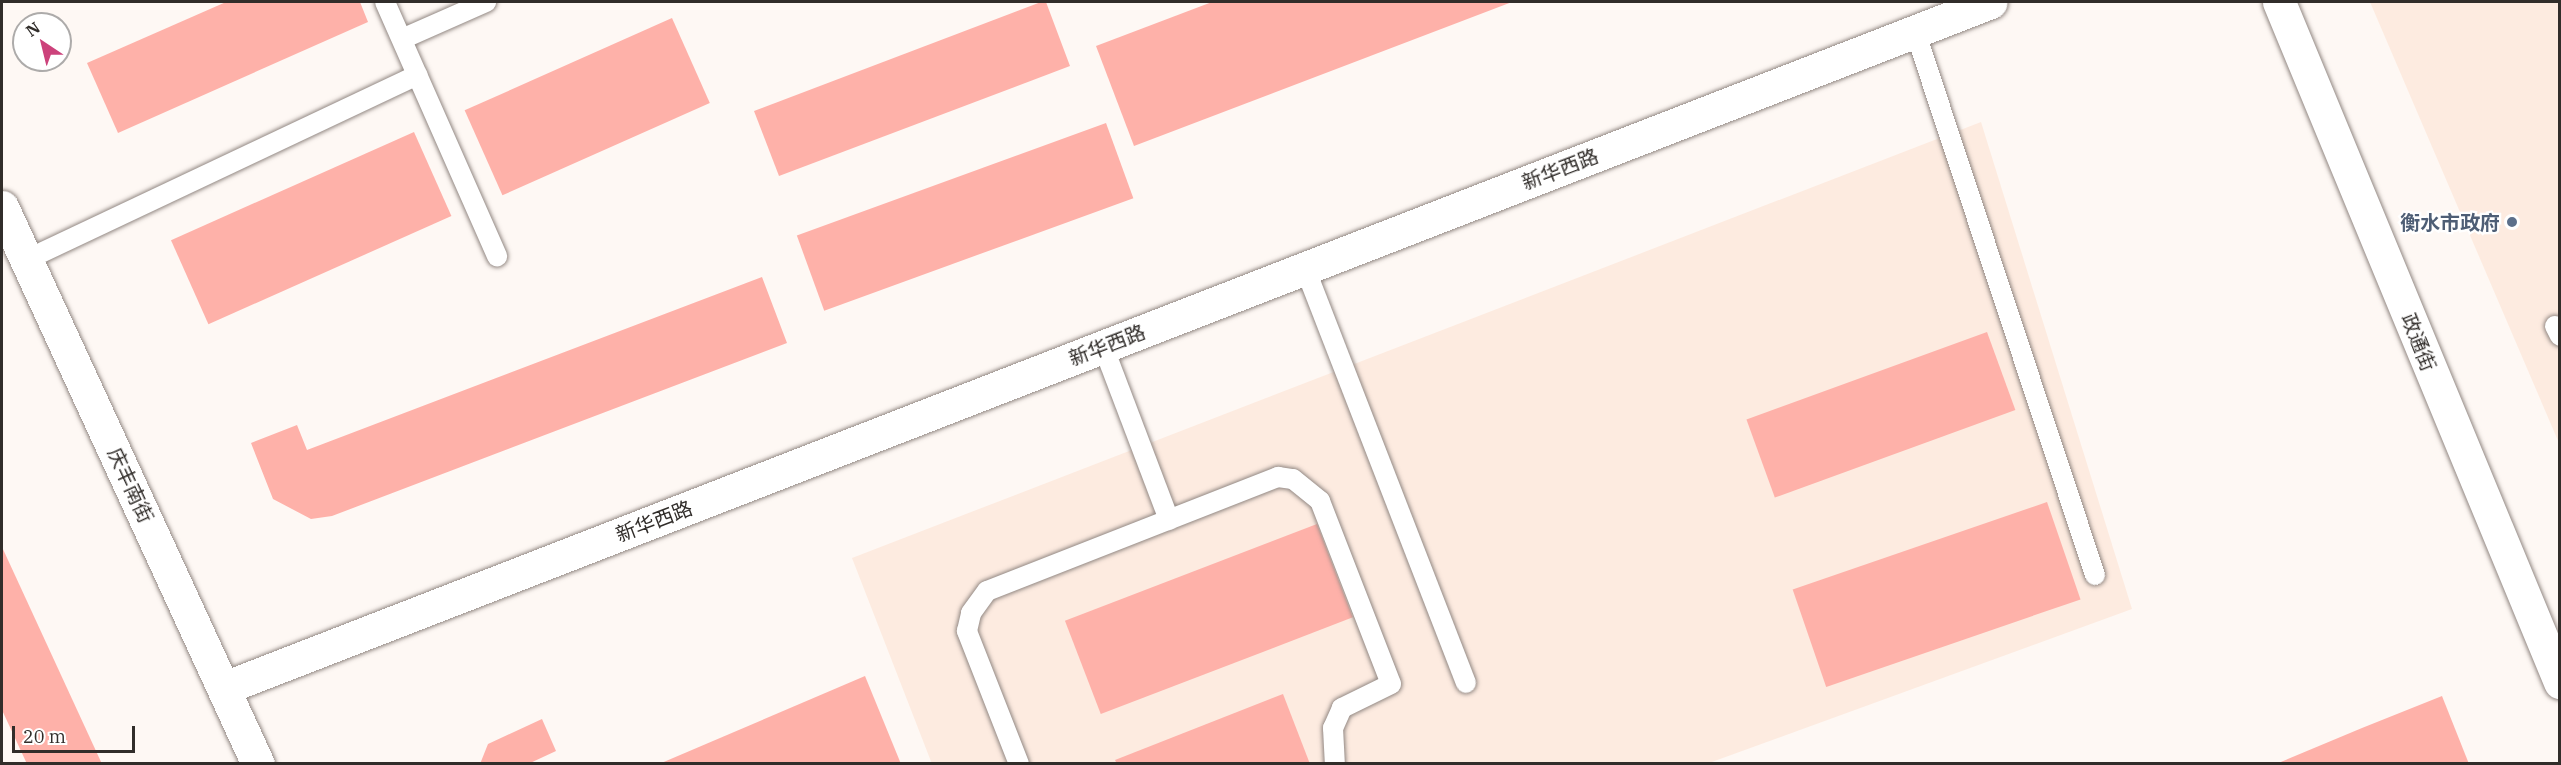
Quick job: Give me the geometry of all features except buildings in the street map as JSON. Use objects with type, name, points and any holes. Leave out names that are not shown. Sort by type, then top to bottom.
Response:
[{"type":"street","name":"新华西路","points":[[224,688],[1991,2]]},
{"type":"street","name":"政通街","points":[[2279,2],[2559,682]]},
{"type":"street","name":"庆丰南街","points":[[2,207],[258,764]]},
{"type":"lane","points":[[385,2],[497,256]]},
{"type":"lane","points":[[402,39],[486,2]]},
{"type":"lane","points":[[1915,31],[2095,575]]},
{"type":"lane","points":[[26,260],[418,75]]},
{"type":"lane","points":[[1305,268],[1466,683]]},
{"type":"lane","points":[[1103,346],[1169,520]]},
{"type":"lane","points":[[1019,764],[967,631],[976,604],[987,591],[1278,477],[1293,479],[1320,501],[1391,684],[1342,708],[1333,729],[1335,764]]},
{"type":"shaded area","name":"衡水市政府","points":[[2370,2],[2559,2],[2559,443]]},
{"type":"shaded area","points":[[1981,122],[2132,609],[1709,763],[932,764],[852,558]]},
{"type":"place","name":"衡水市政府","points":[[2512,222]]}]
